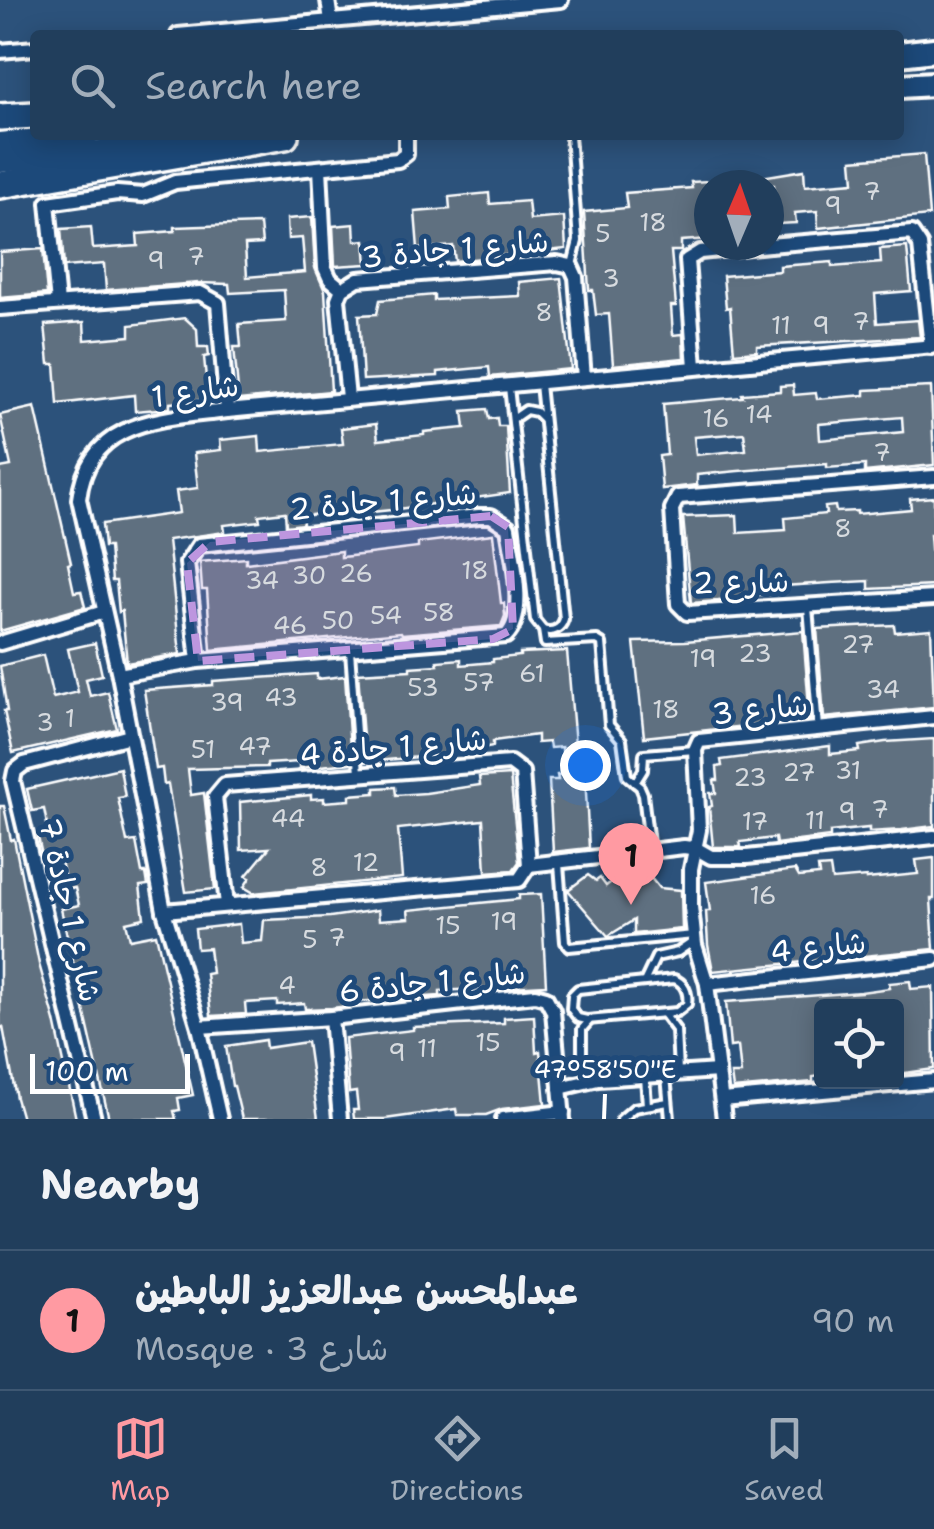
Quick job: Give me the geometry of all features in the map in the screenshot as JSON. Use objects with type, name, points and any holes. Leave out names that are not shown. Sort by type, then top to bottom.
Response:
[{"type":"highway","points":[[904,53],[934,50]]},
{"type":"highway","points":[[904,86],[934,84]]},
{"type":"highway","points":[[0,113],[30,113]]},
{"type":"highway","points":[[0,144],[39,140]]},
{"type":"highway","points":[[0,162],[226,140]]},
{"type":"highway","points":[[0,184],[261,140]]},
{"type":"street","points":[[328,0],[331,21]]},
{"type":"street","points":[[233,30],[490,3],[561,0]]},
{"type":"street","points":[[0,51],[30,48]]},
{"type":"street","points":[[58,303],[48,202],[116,193],[142,195],[170,182],[401,159],[406,140]]},
{"type":"street","points":[[320,168],[325,268],[330,280],[342,289]]},
{"type":"street","points":[[784,244],[912,233],[920,245],[933,346]]},
{"type":"street","points":[[694,256],[687,260],[694,367]]},
{"type":"street","name":"شارع 1 جادة 3","points":[[348,398],[338,305],[342,289],[358,279],[557,263],[571,266],[576,277],[584,378]]},
{"type":"street","points":[[0,308],[200,293],[212,297],[218,303],[228,411]]},
{"type":"street","name":"شارع 1","points":[[220,1119],[199,1027],[164,911],[119,675],[79,499],[82,478],[102,446],[124,429],[146,422],[228,411],[933,346]]},
{"type":"street","name":"شارع 2","points":[[934,477],[678,497],[673,502],[678,604],[687,613],[934,598]]},
{"type":"street","name":"شارع 1 جادة 2","points":[[119,675],[198,661],[506,636],[516,620],[516,583],[508,528],[491,516],[480,516],[198,544],[188,562],[198,661]]},
{"type":"street","points":[[0,643],[104,612]]},
{"type":"street","name":"شارع 3","points":[[696,849],[699,830],[695,750],[700,741],[934,717]]},
{"type":"street","name":"شارع 1 جادة 7","points":[[94,1119],[14,780],[15,770],[24,764],[130,736]]},
{"type":"street","name":"شارع 1 جادة 4","points":[[226,905],[215,802],[220,788],[515,764],[522,772],[529,866]]},
{"type":"street","points":[[164,911],[512,882],[529,866],[650,852],[696,849],[711,857],[747,857],[934,837]]},
{"type":"street","points":[[696,849],[691,869],[694,938],[707,984],[724,1119]]},
{"type":"street","name":"شارع 4","points":[[707,984],[934,959]]},
{"type":"street","name":"شارع 1 جادة 6","points":[[199,1027],[331,1018],[535,995],[546,998],[553,1011],[563,1116]]},
{"type":"street","points":[[331,1018],[340,1119]]},
{"type":"street","points":[[560,1088],[594,1080],[718,1071]]},
{"type":"street","points":[[722,1100],[934,1081]]},
{"type":"street","points":[[503,1119],[563,1116]]},
{"type":"lane","points":[[570,140],[578,242],[571,266]]},
{"type":"lane","points":[[540,383],[564,642]]},
{"type":"lane","points":[[509,386],[535,620],[543,630],[544,642],[602,643],[609,724],[622,737],[626,774],[643,794],[650,852]]},
{"type":"lane","points":[[513,419],[531,410],[543,420]]},
{"type":"lane","points":[[808,606],[818,728]]},
{"type":"lane","points":[[543,630],[556,630],[562,624]]},
{"type":"lane","points":[[350,650],[360,775]]},
{"type":"lane","points":[[635,783],[643,770],[644,754],[695,750]]},
{"type":"lane","points":[[558,862],[564,942],[568,947],[694,938]]},
{"type":"lane","points":[[646,980],[656,958],[683,949],[694,938]]},
{"type":"lane","points":[[674,979],[684,986],[688,1000],[684,1008],[663,1013],[590,1020],[578,1018],[571,1009],[571,999],[578,989],[674,979]]},
{"type":"lane","points":[[663,1013],[676,1030],[668,1102],[670,1119]]},
{"type":"lane","points":[[590,1020],[582,1032],[582,1062],[594,1080]]},
{"type":"lane","points":[[644,1076],[647,1105]]},
{"type":"lane","points":[[621,1119],[628,1110],[668,1102]]},
{"type":"highlighted area","points":[[491,516],[508,527],[513,629],[493,639],[198,661],[187,563],[210,542]]},
{"type":"building","points":[[924,154],[929,216],[818,228],[817,211],[795,213],[796,223],[784,224],[784,173],[804,170],[805,186],[854,182],[852,160]]},
{"type":"building","points":[[694,182],[694,240],[681,241],[681,251],[671,251],[676,306],[671,306],[673,335],[683,334],[684,358],[613,365],[609,314],[596,315],[593,290],[589,290],[584,212],[627,208],[625,193],[692,188]]},
{"type":"building","points":[[489,193],[490,204],[528,201],[530,220],[564,217],[566,249],[455,261],[453,246],[418,249],[415,212],[450,209],[449,197]]},
{"type":"building","points":[[312,217],[315,268],[325,291],[331,391],[239,400],[234,347],[241,347],[239,324],[286,321],[284,290],[230,293],[229,284],[199,283],[106,290],[104,264],[64,267],[61,229],[91,227],[93,249],[138,246],[137,234],[175,231],[175,227],[260,224],[262,244],[245,245],[247,277],[305,272],[302,238],[288,239],[287,219]]},
{"type":"building","points":[[354,224],[355,241],[365,240],[367,264],[335,266],[333,226]]},
{"type":"building","points":[[907,247],[911,291],[875,294],[877,323],[918,320],[920,337],[757,346],[757,351],[734,353],[723,276],[780,271],[780,266],[881,263],[880,249]]},
{"type":"building","points":[[43,249],[47,294],[0,298],[0,252]]},
{"type":"building","points":[[561,278],[571,369],[490,377],[489,367],[438,372],[438,376],[363,380],[359,315],[377,314],[380,300],[434,295],[434,300],[520,296],[519,282]]},
{"type":"building","points":[[185,318],[197,329],[198,347],[208,347],[209,356],[204,357],[208,400],[135,411],[134,395],[58,404],[55,364],[49,364],[45,325],[84,322],[85,340],[130,336],[130,325]]},
{"type":"building","points":[[793,385],[794,395],[816,393],[817,399],[865,395],[865,390],[931,387],[934,465],[865,472],[865,465],[827,468],[827,464],[738,471],[697,475],[697,485],[662,489],[659,456],[667,455],[663,404],[743,397],[742,394],[780,391],[780,386]],"holes":[[[902,417],[903,432],[820,440],[819,424]],[[744,433],[746,450],[696,455],[694,437]]]},
{"type":"building","points":[[35,407],[71,563],[68,564],[74,592],[81,591],[85,607],[0,631],[0,468],[11,466],[0,415]]},
{"type":"building","points":[[487,409],[489,419],[497,418],[498,426],[506,426],[510,493],[391,510],[302,516],[303,524],[286,526],[285,512],[259,515],[260,521],[224,525],[225,532],[168,540],[180,654],[127,663],[122,611],[119,612],[116,581],[112,581],[109,547],[104,547],[102,524],[179,513],[176,491],[198,488],[194,453],[221,450],[220,440],[259,436],[260,452],[343,444],[341,428],[376,424],[378,440],[424,435],[465,428],[463,411]]},
{"type":"building","points":[[934,497],[934,535],[930,535],[934,586],[869,589],[869,581],[784,586],[785,593],[691,603],[683,517],[737,515],[738,533],[786,530],[785,518],[826,514],[825,507],[835,506],[836,512],[857,514],[911,509],[910,499]]},
{"type":"building","points":[[493,534],[504,603],[501,626],[211,650],[207,590],[202,590],[200,562],[246,558],[246,563],[341,551],[341,557]]},
{"type":"building","points":[[894,625],[895,632],[931,629],[934,707],[824,718],[817,629]]},
{"type":"building","points":[[803,631],[810,719],[644,737],[634,642]]},
{"type":"building","points":[[95,643],[102,675],[86,679],[90,696],[108,692],[117,729],[13,753],[0,666],[43,655],[53,698],[78,692],[68,649]]},
{"type":"building","points":[[567,651],[576,756],[584,756],[589,848],[553,852],[549,780],[558,780],[557,775],[563,774],[562,747],[537,743],[537,735],[493,741],[493,746],[441,755],[365,762],[358,673],[410,670],[438,665],[437,661],[461,659],[461,665],[493,662],[520,653]]},
{"type":"building","points":[[317,674],[317,679],[345,676],[351,763],[299,768],[299,762],[188,769],[191,795],[204,793],[215,889],[186,892],[168,784],[164,785],[162,768],[156,769],[144,690]]},
{"type":"building","points":[[934,739],[934,826],[869,832],[869,828],[776,844],[775,838],[740,842],[741,847],[713,847],[710,793],[716,793],[714,780],[718,780],[721,760],[830,746],[830,754],[860,751],[859,746],[885,742]]},
{"type":"building","points":[[120,768],[125,797],[118,798],[127,842],[136,841],[148,885],[140,886],[144,918],[126,922],[130,939],[156,934],[193,1095],[178,1098],[180,1110],[174,1111],[176,1119],[109,1119],[61,909],[79,905],[75,888],[67,889],[60,856],[43,860],[38,837],[49,835],[44,809],[32,811],[27,789]]},
{"type":"building","points":[[510,775],[519,862],[513,870],[486,872],[483,820],[398,829],[402,878],[254,893],[244,887],[250,878],[246,876],[269,848],[241,850],[240,802],[311,795],[311,799],[324,798],[324,802],[350,800],[350,795],[395,787],[396,795],[426,793],[480,785],[479,777]]},
{"type":"building","points":[[0,806],[4,806],[11,840],[14,839],[76,1119],[22,1119],[16,1098],[3,1027],[0,1028]]},
{"type":"building","points":[[934,858],[934,949],[713,971],[706,882],[795,870],[799,877],[819,875],[818,868],[830,867],[832,880],[918,874],[916,860]]},
{"type":"building","points":[[638,862],[659,888],[681,890],[682,929],[634,934],[634,920],[608,936],[568,890],[588,875],[596,881],[600,878],[606,886]]},
{"type":"building","points":[[541,894],[546,985],[440,991],[440,996],[356,1002],[332,1008],[305,1009],[304,1003],[277,1005],[277,1001],[245,1003],[246,1014],[211,1016],[206,974],[212,973],[209,948],[197,949],[195,929],[239,924],[241,943],[262,941],[264,920],[378,910],[379,920],[409,918],[408,910]]},
{"type":"building","points":[[910,981],[911,989],[933,987],[934,1069],[904,1073],[904,999],[814,999],[813,1082],[733,1089],[731,1074],[741,1074],[738,1046],[730,1047],[726,1002],[861,992],[890,988],[889,983]]},
{"type":"building","points":[[534,1016],[545,1104],[486,1115],[457,1115],[456,1109],[385,1119],[354,1119],[353,1110],[358,1110],[356,1092],[349,1093],[345,1038],[413,1027],[504,1023],[504,1018]]},
{"type":"building","points":[[265,1040],[266,1048],[307,1042],[318,1119],[242,1119],[226,1046]]},
{"type":"place","name":"عبدالمحسن عبدالعزيز البابطين","points":[[631,905]]}]
